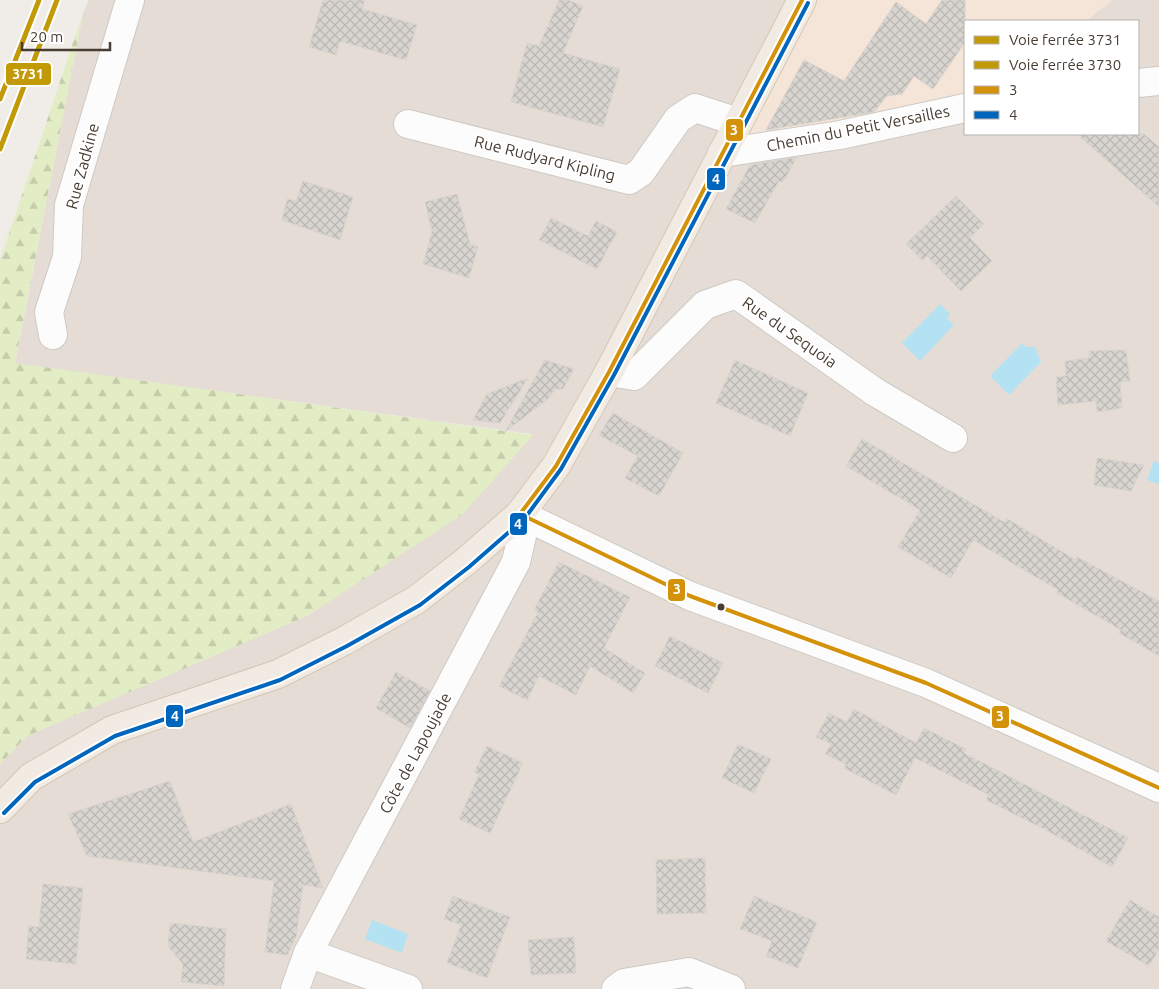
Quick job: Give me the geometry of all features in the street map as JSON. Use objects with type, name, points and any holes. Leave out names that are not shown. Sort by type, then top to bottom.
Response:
[{"type":"main road","points":[[0,809],[32,777],[112,730],[278,674],[416,600],[465,562],[520,514],[556,466],[609,372],[802,0]]},
{"type":"street","name":"Rue Zadkine","points":[[53,335],[49,312],[67,257],[69,205],[130,0]]},
{"type":"street","points":[[1139,82],[1159,81]]},
{"type":"street","name":"Rue Rudyard Kipling","points":[[408,124],[629,180],[641,172],[678,119],[695,108],[738,122]]},
{"type":"street","name":"Chemin du Petit Versailles","points":[[722,153],[840,135],[964,108]]},
{"type":"street","name":"Rue du Sequoia","points":[[609,372],[634,376],[705,305],[736,294],[875,392],[953,438]]},
{"type":"street","points":[[520,514],[690,596],[926,683],[1159,788]]},
{"type":"street","name":"Côte de Lapoujade","points":[[295,989],[308,953],[516,562],[522,536],[520,514]]},
{"type":"street","points":[[308,953],[408,989]]},
{"type":"street","points":[[616,989],[624,983],[689,972],[731,989]]},
{"type":"shaded area","points":[[89,0],[816,0],[739,145],[964,103],[964,135],[1139,135],[1139,20],[1087,20],[1112,0],[1159,0],[1159,989],[0,989],[0,764],[27,736],[532,434],[15,364],[83,13]]},
{"type":"shaded area","points":[[816,0],[1112,0],[1087,20],[964,20],[964,103],[739,146]]},
{"type":"green space","points":[[83,13],[15,363],[533,435],[463,514],[307,616],[27,736],[0,764],[0,260]]},
{"type":"water","points":[[940,304],[950,314],[947,318],[954,325],[920,361],[902,343]]},
{"type":"water","points":[[1022,343],[1026,347],[1035,347],[1041,362],[1009,395],[990,376]]},
{"type":"water","points":[[1154,461],[1159,463],[1159,484],[1147,480]]},
{"type":"water","points":[[372,920],[408,934],[402,953],[365,939]]},
{"type":"building","points":[[323,0],[365,0],[362,9],[417,25],[406,60],[340,41],[336,55],[309,47]]},
{"type":"building","points":[[559,0],[568,0],[583,6],[563,53],[620,69],[603,127],[511,102],[527,43],[539,46]]},
{"type":"building","points":[[942,0],[965,0],[964,43],[933,89],[914,76],[902,94],[887,96],[874,112],[766,130],[804,60],[844,81],[896,2],[926,24]]},
{"type":"building","points":[[1144,134],[1159,147],[1159,207],[1078,135]]},
{"type":"building","points":[[797,157],[783,182],[779,181],[755,223],[726,209],[750,165]]},
{"type":"building","points":[[303,181],[353,197],[340,240],[282,220],[287,199],[296,201]]},
{"type":"building","points":[[457,194],[470,244],[478,247],[469,278],[423,264],[432,232],[425,202]]},
{"type":"building","points":[[956,196],[984,224],[970,238],[992,261],[961,291],[927,256],[923,261],[906,244]]},
{"type":"building","points":[[551,218],[588,236],[596,221],[617,232],[597,269],[539,240]]},
{"type":"building","points":[[1126,350],[1130,381],[1120,382],[1122,408],[1097,412],[1096,401],[1058,405],[1056,377],[1066,376],[1065,361],[1089,358],[1089,351]]},
{"type":"building","points":[[545,360],[574,369],[563,389],[555,389],[549,398],[505,432]]},
{"type":"building","points":[[735,360],[808,393],[790,436],[716,403]]},
{"type":"building","points":[[528,378],[500,423],[473,420],[487,394]]},
{"type":"building","points":[[613,413],[683,453],[659,496],[625,478],[638,456],[599,435]]},
{"type":"building","points":[[862,439],[1004,522],[1006,518],[1076,560],[1077,557],[1159,601],[1159,656],[1119,633],[1121,630],[1057,593],[1058,590],[973,540],[951,578],[898,547],[920,510],[846,466]]},
{"type":"building","points":[[1097,458],[1144,465],[1131,491],[1094,485]]},
{"type":"building","points":[[559,562],[630,597],[604,648],[645,673],[633,693],[590,666],[576,695],[539,676],[527,700],[499,686],[538,612],[534,610]]},
{"type":"building","points":[[670,636],[723,663],[708,693],[655,666]]},
{"type":"building","points":[[396,672],[430,691],[410,728],[376,708]]},
{"type":"building","points":[[854,709],[916,743],[924,728],[966,749],[964,753],[1128,838],[1112,867],[1046,830],[986,800],[989,795],[915,758],[896,795],[844,768],[846,764],[825,754],[831,744],[816,737],[829,713],[847,722]]},
{"type":"building","points":[[738,744],[771,759],[754,793],[722,778]]},
{"type":"building","points":[[487,746],[523,763],[490,833],[459,819],[479,774],[474,772]]},
{"type":"building","points":[[170,781],[193,842],[291,804],[323,888],[303,885],[296,937],[287,955],[265,952],[274,881],[87,856],[68,814]]},
{"type":"building","points":[[705,858],[706,913],[657,914],[656,860]]},
{"type":"building","points":[[43,884],[83,888],[76,964],[26,959],[29,926],[39,927]]},
{"type":"building","points":[[453,896],[510,917],[487,978],[447,963],[461,925],[444,919]]},
{"type":"building","points":[[754,896],[817,922],[798,968],[766,956],[772,941],[740,929]]},
{"type":"building","points":[[1130,900],[1159,917],[1159,949],[1149,966],[1106,941]]},
{"type":"building","points":[[170,923],[226,929],[224,986],[181,982],[183,964],[168,946]]},
{"type":"building","points":[[574,937],[576,973],[531,975],[528,940]]},
{"type":"rail line","name":"3730","points":[[0,99],[39,0]]},
{"type":"rail line","name":"3731","points":[[0,149],[57,0]]},
{"type":"transit line","name":"3","points":[[520,514],[556,466],[609,372],[802,0]]},
{"type":"transit line","name":"4","points":[[4,813],[35,782],[115,736],[280,680],[347,646],[420,605],[469,567],[525,518],[561,469],[614,375],[808,3]]},
{"type":"transit line","name":"3","points":[[520,514],[690,596],[926,683],[1159,788]]}]
